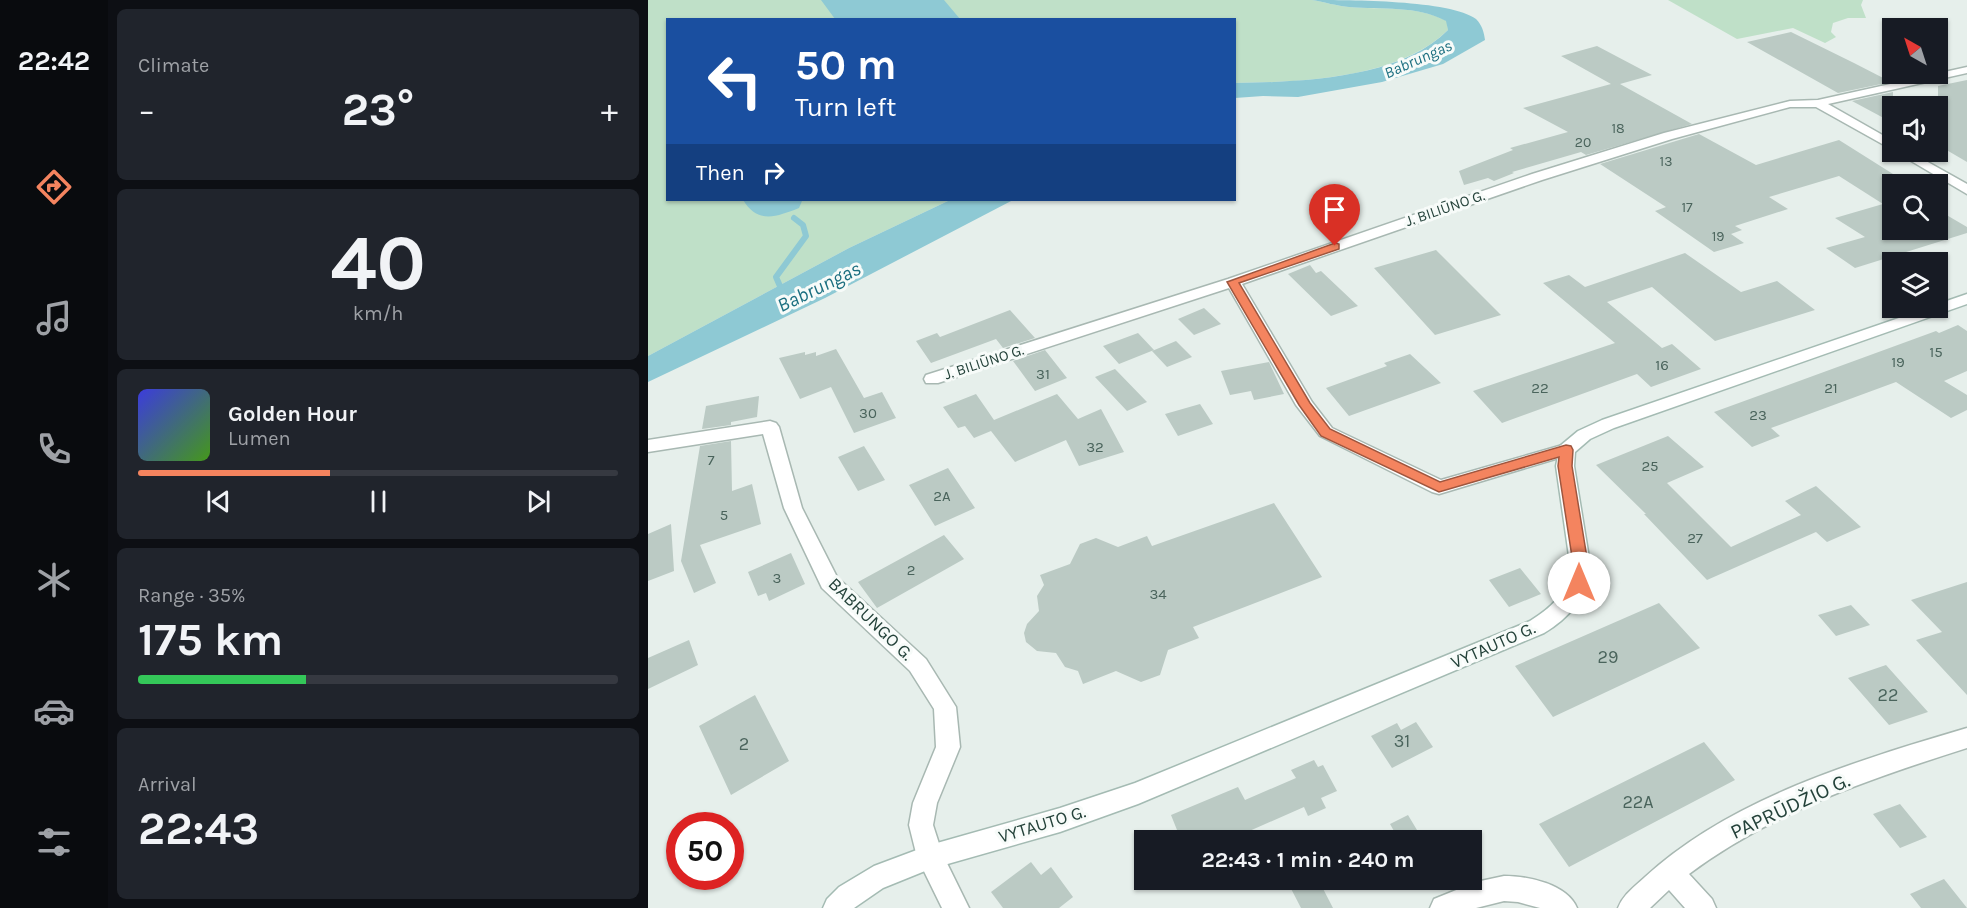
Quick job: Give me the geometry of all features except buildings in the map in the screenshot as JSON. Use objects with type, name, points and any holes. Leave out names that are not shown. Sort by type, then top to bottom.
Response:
[{"type":"street","name":"J. BILIŪNO G.","points":[[932,379],[1233,282],[1537,177],[1657,140],[1790,104],[1818,103],[1967,70]]},
{"type":"street","points":[[1818,103],[1882,140]]},
{"type":"street","points":[[1919,162],[1967,190]]},
{"type":"street","points":[[1233,282],[1305,405],[1326,432],[1439,487],[1566,450],[1584,435],[1608,424],[1967,299]]},
{"type":"street","name":"BABRUNGO G.","points":[[648,446],[770,427],[793,508],[829,582],[918,665],[945,707],[948,747],[925,803],[921,825],[930,857]]},
{"type":"street","name":"VYTAUTO G.","points":[[836,908],[848,896],[874,879],[930,857],[1060,820],[1138,793],[1463,659],[1537,627],[1555,616],[1569,602],[1579,583],[1581,570],[1565,466],[1566,450]]},
{"type":"street","name":"PAPRŪDŽIO G.","points":[[1631,908],[1669,871],[1710,844],[1767,812],[1834,783],[1967,738]]},
{"type":"street","points":[[930,857],[956,908]]},
{"type":"street","points":[[1669,871],[1703,908]]},
{"type":"street","points":[[1443,908],[1502,887],[1526,889],[1550,898],[1564,908]]},
{"type":"green space","points":[[648,0],[1312,0],[1361,8],[1411,10],[1447,21],[1448,30],[1427,46],[1403,59],[1376,68],[1318,79],[1236,83],[1236,18],[666,18],[666,201],[948,201],[849,248],[648,356]]},
{"type":"green space","points":[[1668,0],[1863,0],[1861,5],[1866,18],[1848,18],[1833,23],[1831,32],[1836,37],[1825,43],[1793,28],[1737,39]]},
{"type":"water","points":[[821,0],[944,0],[959,18],[834,18]]},
{"type":"water","name":"Babrungas","points":[[1312,0],[1398,2],[1445,8],[1476,19],[1485,40],[1443,64],[1382,82],[1298,97],[1236,98],[1236,83],[1318,79],[1377,68],[1404,59],[1428,46],[1448,30],[1446,21],[1423,12],[1344,6]]},
{"type":"water","points":[[744,201],[802,201],[799,208],[775,216],[761,215],[749,208]]},
{"type":"water","name":"Babrungas","points":[[948,201],[1011,201],[825,298],[648,382],[648,356],[849,248]]},
{"type":"waterway","name":"Babrungas","points":[[783,293],[776,277],[806,236],[803,225],[794,218]]},
{"type":"route","points":[[1335,246],[1233,282],[1305,405],[1326,432],[1439,487],[1566,450],[1565,466],[1581,570],[1579,583]]}]
